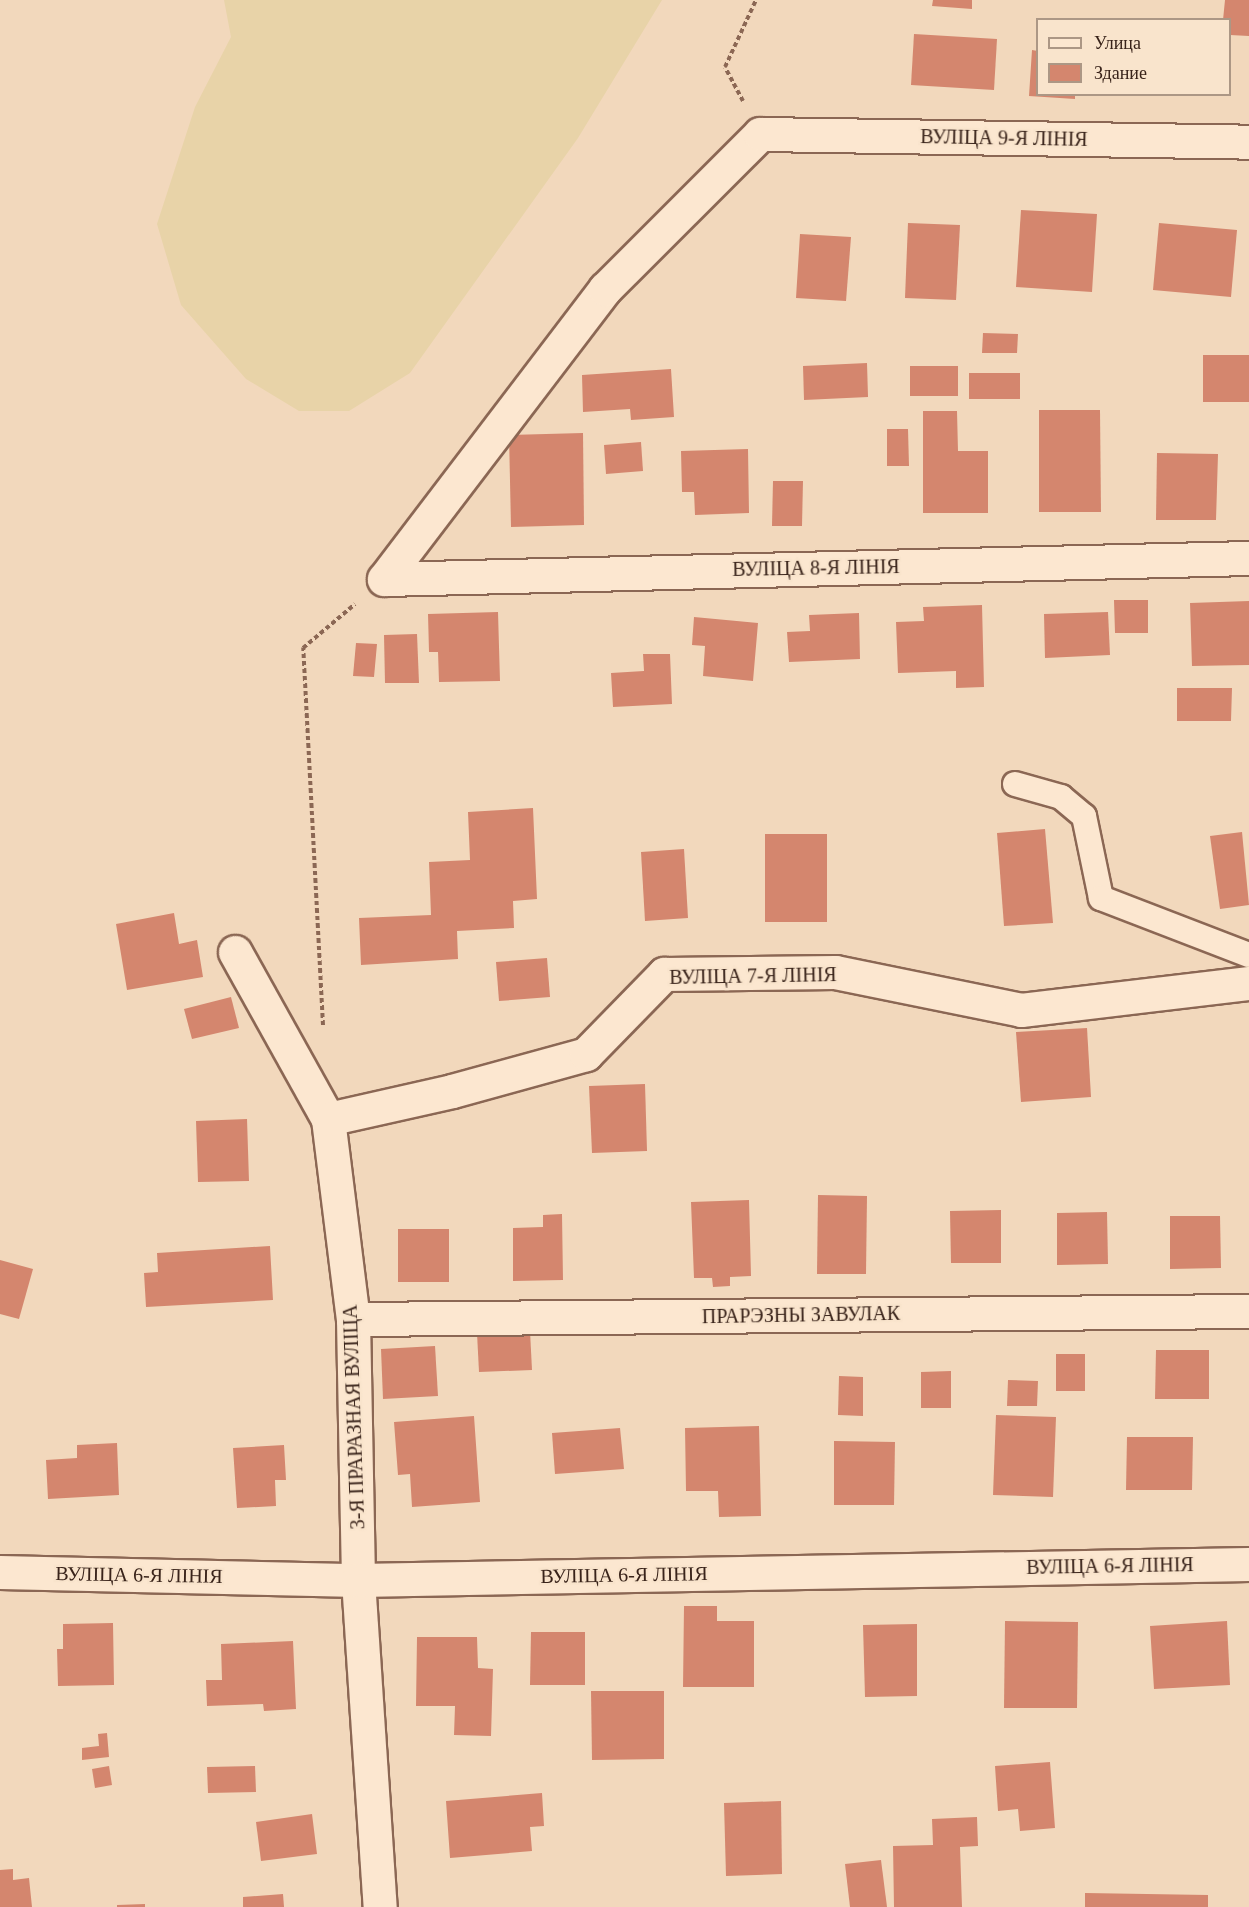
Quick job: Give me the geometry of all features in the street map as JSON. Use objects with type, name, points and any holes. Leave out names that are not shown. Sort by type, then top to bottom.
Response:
[{"type":"street","name":"ВУЛІЦА 9-Я ЛІНІЯ","points":[[760,134],[1249,141]]},
{"type":"street","points":[[384,579],[490,435],[605,290],[760,134]]},
{"type":"street","name":"ВУЛІЦА 8-Я ЛІНІЯ","points":[[384,579],[1249,558]]},
{"type":"street","name":"3-Я ПРАРАЗНАЯ ВУЛІЦА","points":[[235,952],[328,1119],[353,1320],[358,1580],[380,1907]]},
{"type":"street","name":"ВУЛІЦА 7-Я ЛІНІЯ","points":[[328,1119],[452,1091],[586,1054],[664,974],[835,972],[1021,1010],[1249,983]]},
{"type":"street","name":"ПРАРЭЗНЫ ЗАВУЛАК","points":[[353,1320],[1249,1311]]},
{"type":"street","name":"ВУЛІЦА 6-Я ЛІНІЯ","points":[[0,1572],[358,1580],[1249,1564]]},
{"type":"lane","points":[[1016,784],[1061,797],[1083,816],[1101,898],[1249,955]]},
{"type":"path","points":[[756,0],[725,67],[760,134]]},
{"type":"path","points":[[324,1037],[303,648],[384,579]]},
{"type":"shaded area","points":[[224,0],[662,0],[578,138],[410,373],[349,411],[299,411],[246,379],[181,305],[157,224],[195,107],[231,37]]},
{"type":"building","points":[[933,0],[972,0],[972,9],[932,6]]},
{"type":"building","points":[[1225,0],[1249,0],[1249,36],[1231,35],[1231,18],[1223,18]]},
{"type":"building","points":[[914,34],[997,39],[994,90],[911,85]]},
{"type":"building","points":[[1032,50],[1036,51],[1036,96],[1075,96],[1075,99],[1029,96]]},
{"type":"building","points":[[1021,210],[1097,214],[1092,292],[1016,287]]},
{"type":"building","points":[[908,223],[960,225],[956,300],[905,298]]},
{"type":"building","points":[[1159,223],[1237,230],[1231,297],[1153,290]]},
{"type":"building","points":[[800,234],[851,237],[846,301],[796,298]]},
{"type":"building","points":[[983,333],[1018,334],[1017,353],[982,353]]},
{"type":"building","points":[[1203,355],[1249,355],[1249,402],[1203,402]]},
{"type":"building","points":[[867,363],[868,397],[804,400],[803,366]]},
{"type":"building","points":[[910,366],[958,366],[958,396],[910,396]]},
{"type":"building","points":[[671,369],[674,417],[631,420],[630,409],[583,412],[582,375]]},
{"type":"building","points":[[969,373],[1020,373],[1020,399],[969,399]]},
{"type":"building","points":[[1039,410],[1100,410],[1101,512],[1039,512]]},
{"type":"building","points":[[923,411],[957,411],[958,451],[988,451],[988,513],[923,513]]},
{"type":"building","points":[[887,429],[908,429],[909,466],[887,466]]},
{"type":"building","points":[[583,433],[584,525],[511,527],[509,435]]},
{"type":"building","points":[[641,442],[643,471],[606,474],[604,445]]},
{"type":"building","points":[[748,449],[749,513],[695,515],[694,492],[682,492],[681,451]]},
{"type":"building","points":[[1157,453],[1218,454],[1216,520],[1156,520]]},
{"type":"building","points":[[773,481],[803,481],[802,526],[772,526]]},
{"type":"building","points":[[1114,600],[1148,600],[1148,633],[1115,633]]},
{"type":"building","points":[[1249,601],[1249,665],[1192,666],[1190,603]]},
{"type":"building","points":[[982,605],[984,687],[956,688],[956,671],[898,673],[896,622],[924,621],[923,607]]},
{"type":"building","points":[[498,612],[500,681],[439,682],[438,652],[429,652],[428,614]]},
{"type":"building","points":[[1108,612],[1110,655],[1045,658],[1044,614]]},
{"type":"building","points":[[859,613],[860,659],[789,662],[787,632],[810,631],[809,615]]},
{"type":"building","points":[[694,617],[758,623],[753,681],[703,676],[705,646],[692,645]]},
{"type":"building","points":[[417,634],[419,683],[385,683],[384,635]]},
{"type":"building","points":[[356,643],[377,644],[374,677],[353,676]]},
{"type":"building","points":[[643,654],[670,654],[672,704],[613,707],[611,673],[644,671]]},
{"type":"building","points":[[1177,688],[1232,688],[1231,721],[1177,721]]},
{"type":"building","points":[[533,808],[537,899],[513,901],[514,928],[457,931],[458,959],[361,965],[359,918],[431,915],[429,862],[470,860],[468,812]]},
{"type":"building","points":[[1045,829],[1053,923],[1004,926],[997,833]]},
{"type":"building","points":[[1242,832],[1249,905],[1220,909],[1210,836]]},
{"type":"building","points":[[765,834],[827,834],[827,922],[765,922]]},
{"type":"building","points":[[684,849],[688,918],[645,921],[641,852]]},
{"type":"building","points":[[174,913],[179,944],[197,940],[203,977],[127,990],[116,924]]},
{"type":"building","points":[[547,958],[550,997],[499,1001],[496,962]]},
{"type":"building","points":[[231,997],[239,1028],[192,1039],[184,1009]]},
{"type":"building","points":[[1087,1028],[1091,1097],[1021,1102],[1016,1032]]},
{"type":"building","points":[[645,1084],[647,1151],[592,1153],[589,1086]]},
{"type":"building","points":[[247,1119],[249,1181],[198,1182],[196,1121]]},
{"type":"building","points":[[818,1195],[867,1196],[866,1274],[817,1274]]},
{"type":"building","points":[[749,1200],[751,1276],[730,1277],[730,1286],[713,1287],[712,1278],[694,1278],[691,1202]]},
{"type":"building","points":[[1001,1210],[1001,1263],[951,1263],[950,1211]]},
{"type":"building","points":[[1107,1212],[1108,1264],[1057,1265],[1057,1213]]},
{"type":"building","points":[[562,1214],[563,1280],[513,1281],[513,1228],[543,1227],[543,1215]]},
{"type":"building","points":[[1170,1216],[1220,1216],[1221,1268],[1170,1269]]},
{"type":"building","points":[[398,1229],[449,1229],[449,1282],[398,1282]]},
{"type":"building","points":[[270,1246],[273,1300],[146,1307],[144,1273],[158,1272],[157,1253]]},
{"type":"building","points":[[0,1260],[33,1269],[19,1319],[0,1314]]},
{"type":"building","points":[[530,1331],[532,1370],[479,1372],[477,1333]]},
{"type":"building","points":[[435,1346],[438,1396],[383,1399],[381,1349]]},
{"type":"building","points":[[1156,1350],[1209,1350],[1209,1399],[1155,1399]]},
{"type":"building","points":[[1056,1354],[1085,1354],[1085,1391],[1056,1391]]},
{"type":"building","points":[[951,1371],[951,1408],[921,1408],[921,1372]]},
{"type":"building","points":[[839,1376],[863,1377],[863,1416],[838,1415]]},
{"type":"building","points":[[1008,1380],[1038,1381],[1037,1406],[1007,1406]]},
{"type":"building","points":[[996,1415],[1056,1417],[1053,1497],[993,1495]]},
{"type":"building","points":[[474,1416],[480,1502],[412,1507],[410,1474],[398,1475],[394,1422]]},
{"type":"building","points":[[759,1426],[761,1516],[719,1517],[718,1491],[686,1491],[685,1428]]},
{"type":"building","points":[[620,1428],[624,1469],[555,1474],[552,1433]]},
{"type":"building","points":[[1127,1437],[1193,1437],[1192,1490],[1126,1490]]},
{"type":"building","points":[[834,1441],[895,1442],[894,1505],[834,1505]]},
{"type":"building","points":[[117,1443],[119,1495],[48,1499],[46,1460],[77,1458],[77,1445]]},
{"type":"building","points":[[284,1445],[286,1480],[275,1480],[276,1506],[237,1508],[233,1448]]},
{"type":"building","points":[[684,1606],[717,1606],[717,1621],[754,1621],[754,1687],[683,1687]]},
{"type":"building","points":[[1005,1621],[1078,1622],[1077,1708],[1004,1708]]},
{"type":"building","points":[[1227,1621],[1230,1685],[1154,1689],[1150,1626]]},
{"type":"building","points":[[113,1623],[114,1685],[58,1686],[57,1649],[63,1649],[63,1624]]},
{"type":"building","points":[[917,1624],[917,1696],[865,1697],[863,1625]]},
{"type":"building","points":[[531,1632],[585,1632],[585,1685],[530,1685]]},
{"type":"building","points":[[417,1637],[477,1637],[478,1668],[493,1669],[491,1736],[454,1735],[455,1706],[416,1706]]},
{"type":"building","points":[[293,1641],[296,1709],[264,1711],[263,1704],[207,1706],[206,1680],[222,1680],[221,1644]]},
{"type":"building","points":[[591,1691],[664,1691],[664,1759],[592,1760]]},
{"type":"building","points":[[107,1733],[109,1757],[82,1760],[82,1748],[99,1746],[98,1734]]},
{"type":"building","points":[[1050,1762],[1055,1828],[1020,1831],[1018,1809],[998,1811],[995,1766]]},
{"type":"building","points":[[109,1766],[112,1785],[95,1788],[92,1769]]},
{"type":"building","points":[[255,1766],[256,1792],[208,1793],[207,1767]]},
{"type":"building","points":[[542,1793],[544,1826],[530,1827],[532,1851],[450,1858],[446,1801]]},
{"type":"building","points":[[781,1801],[782,1874],[726,1876],[724,1803]]},
{"type":"building","points":[[312,1814],[317,1854],[261,1861],[256,1822]]},
{"type":"building","points":[[977,1817],[978,1846],[960,1847],[962,1907],[894,1907],[893,1846],[933,1845],[932,1819]]},
{"type":"building","points":[[881,1860],[887,1907],[850,1907],[845,1864]]},
{"type":"building","points":[[13,1869],[13,1880],[29,1878],[32,1907],[0,1907],[0,1870]]},
{"type":"building","points":[[1085,1893],[1208,1895],[1208,1907],[1085,1907]]},
{"type":"building","points":[[283,1894],[284,1907],[243,1907],[243,1897]]},
{"type":"building","points":[[145,1904],[145,1907],[117,1907],[117,1905]]}]
